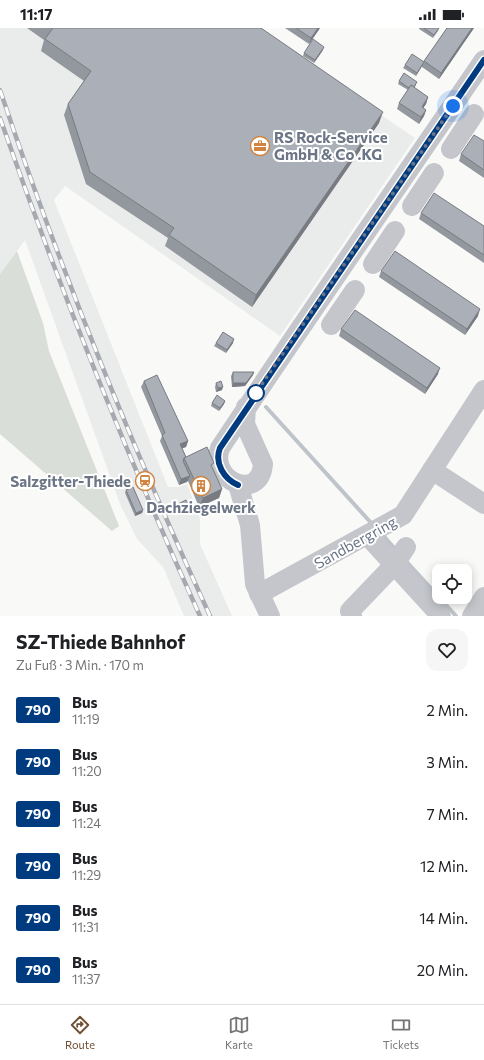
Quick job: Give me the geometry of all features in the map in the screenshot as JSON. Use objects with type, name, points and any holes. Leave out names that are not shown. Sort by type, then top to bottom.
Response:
[{"type":"street","points":[[246,407],[246,424],[264,464],[262,473],[255,481],[244,485],[238,485],[228,480],[224,474],[218,462],[218,452],[246,407],[484,60]]},
{"type":"street","points":[[451,149],[474,114]]},
{"type":"street","points":[[445,118],[463,130]]},
{"type":"street","points":[[405,175],[429,181],[412,206]]},
{"type":"street","points":[[365,234],[390,239],[373,264]]},
{"type":"street","points":[[325,291],[350,298],[331,325]]},
{"type":"street","name":"Sandbergring","points":[[259,594],[403,515],[484,390]]},
{"type":"street","points":[[432,470],[484,504]]},
{"type":"street","points":[[238,485],[250,525],[255,584],[270,616]]},
{"type":"street","points":[[375,531],[394,565],[441,616]]},
{"type":"street","points":[[352,616],[350,611],[394,565],[406,547]]},
{"type":"street","points":[[472,616],[484,597]]},
{"type":"shaded area","points":[[0,28],[253,28],[415,138],[280,336],[65,186],[54,200],[168,487],[179,487],[187,484],[200,518],[200,544],[232,616],[184,616],[163,567],[137,539],[120,504],[25,240],[0,274]]},
{"type":"shaded area","points":[[17,251],[43,323],[49,351],[119,526],[112,531],[0,434],[0,274]]},
{"type":"building","points":[[53,28],[261,28],[383,112],[256,295],[169,235],[174,228],[90,172],[68,104],[91,71],[45,39]]},
{"type":"building","points":[[296,28],[318,28],[311,38]]},
{"type":"building","points":[[424,28],[439,28],[434,35]]},
{"type":"building","points":[[447,28],[472,28],[441,73],[424,61]]},
{"type":"building","points":[[313,39],[324,47],[315,60],[304,53]]},
{"type":"building","points":[[412,54],[424,62],[417,73],[405,65]]},
{"type":"building","points":[[404,73],[417,82],[414,87],[411,85],[409,88],[399,81]]},
{"type":"building","points":[[411,85],[428,97],[422,107],[426,110],[421,117],[399,103]]},
{"type":"building","points":[[474,135],[484,141],[484,170],[461,154]]},
{"type":"building","points":[[434,193],[484,226],[484,255],[421,213]]},
{"type":"building","points":[[395,251],[480,309],[467,329],[381,271]]},
{"type":"building","points":[[355,310],[440,368],[427,388],[341,329]]},
{"type":"building","points":[[223,332],[234,339],[227,350],[216,343]]},
{"type":"building","points":[[233,372],[254,372],[246,383],[233,383]]},
{"type":"building","points":[[157,375],[188,441],[180,444],[186,457],[183,461],[190,476],[181,479],[162,435],[165,433],[144,381]]},
{"type":"building","points":[[221,381],[223,387],[218,388],[216,383]]},
{"type":"building","points":[[217,395],[225,401],[220,408],[212,403]]},
{"type":"building","points":[[207,447],[214,463],[211,465],[222,489],[203,498],[184,458]]},
{"type":"building","points":[[133,487],[143,510],[136,513],[126,490]]},
{"type":"building","points":[[186,500],[190,506],[182,511],[178,504]]},
{"type":"waterway","points":[[266,407],[373,525]]},
{"type":"waterway","points":[[381,533],[396,550]]},
{"type":"waterway","points":[[405,560],[432,589]]},
{"type":"waterway","points":[[445,604],[456,616]]},
{"type":"railway","points":[[0,90],[47,224],[98,356],[152,486],[210,616]]},
{"type":"railway","points":[[0,118],[22,181],[94,369],[200,616]]},
{"type":"bus line","name":"790","points":[[238,485],[228,480],[218,462],[218,452],[220,448],[259,388],[484,60]]},
{"type":"place","name":"RS Rock-Service GmbH & Co .KG","points":[[260,146]]},
{"type":"place","name":"Salzgitter-Thiede","points":[[145,481]]},
{"type":"place","name":"Dachziegelwerk","points":[[201,486]]},
{"type":"route","points":[[256,393],[255,394],[453,106]]}]
